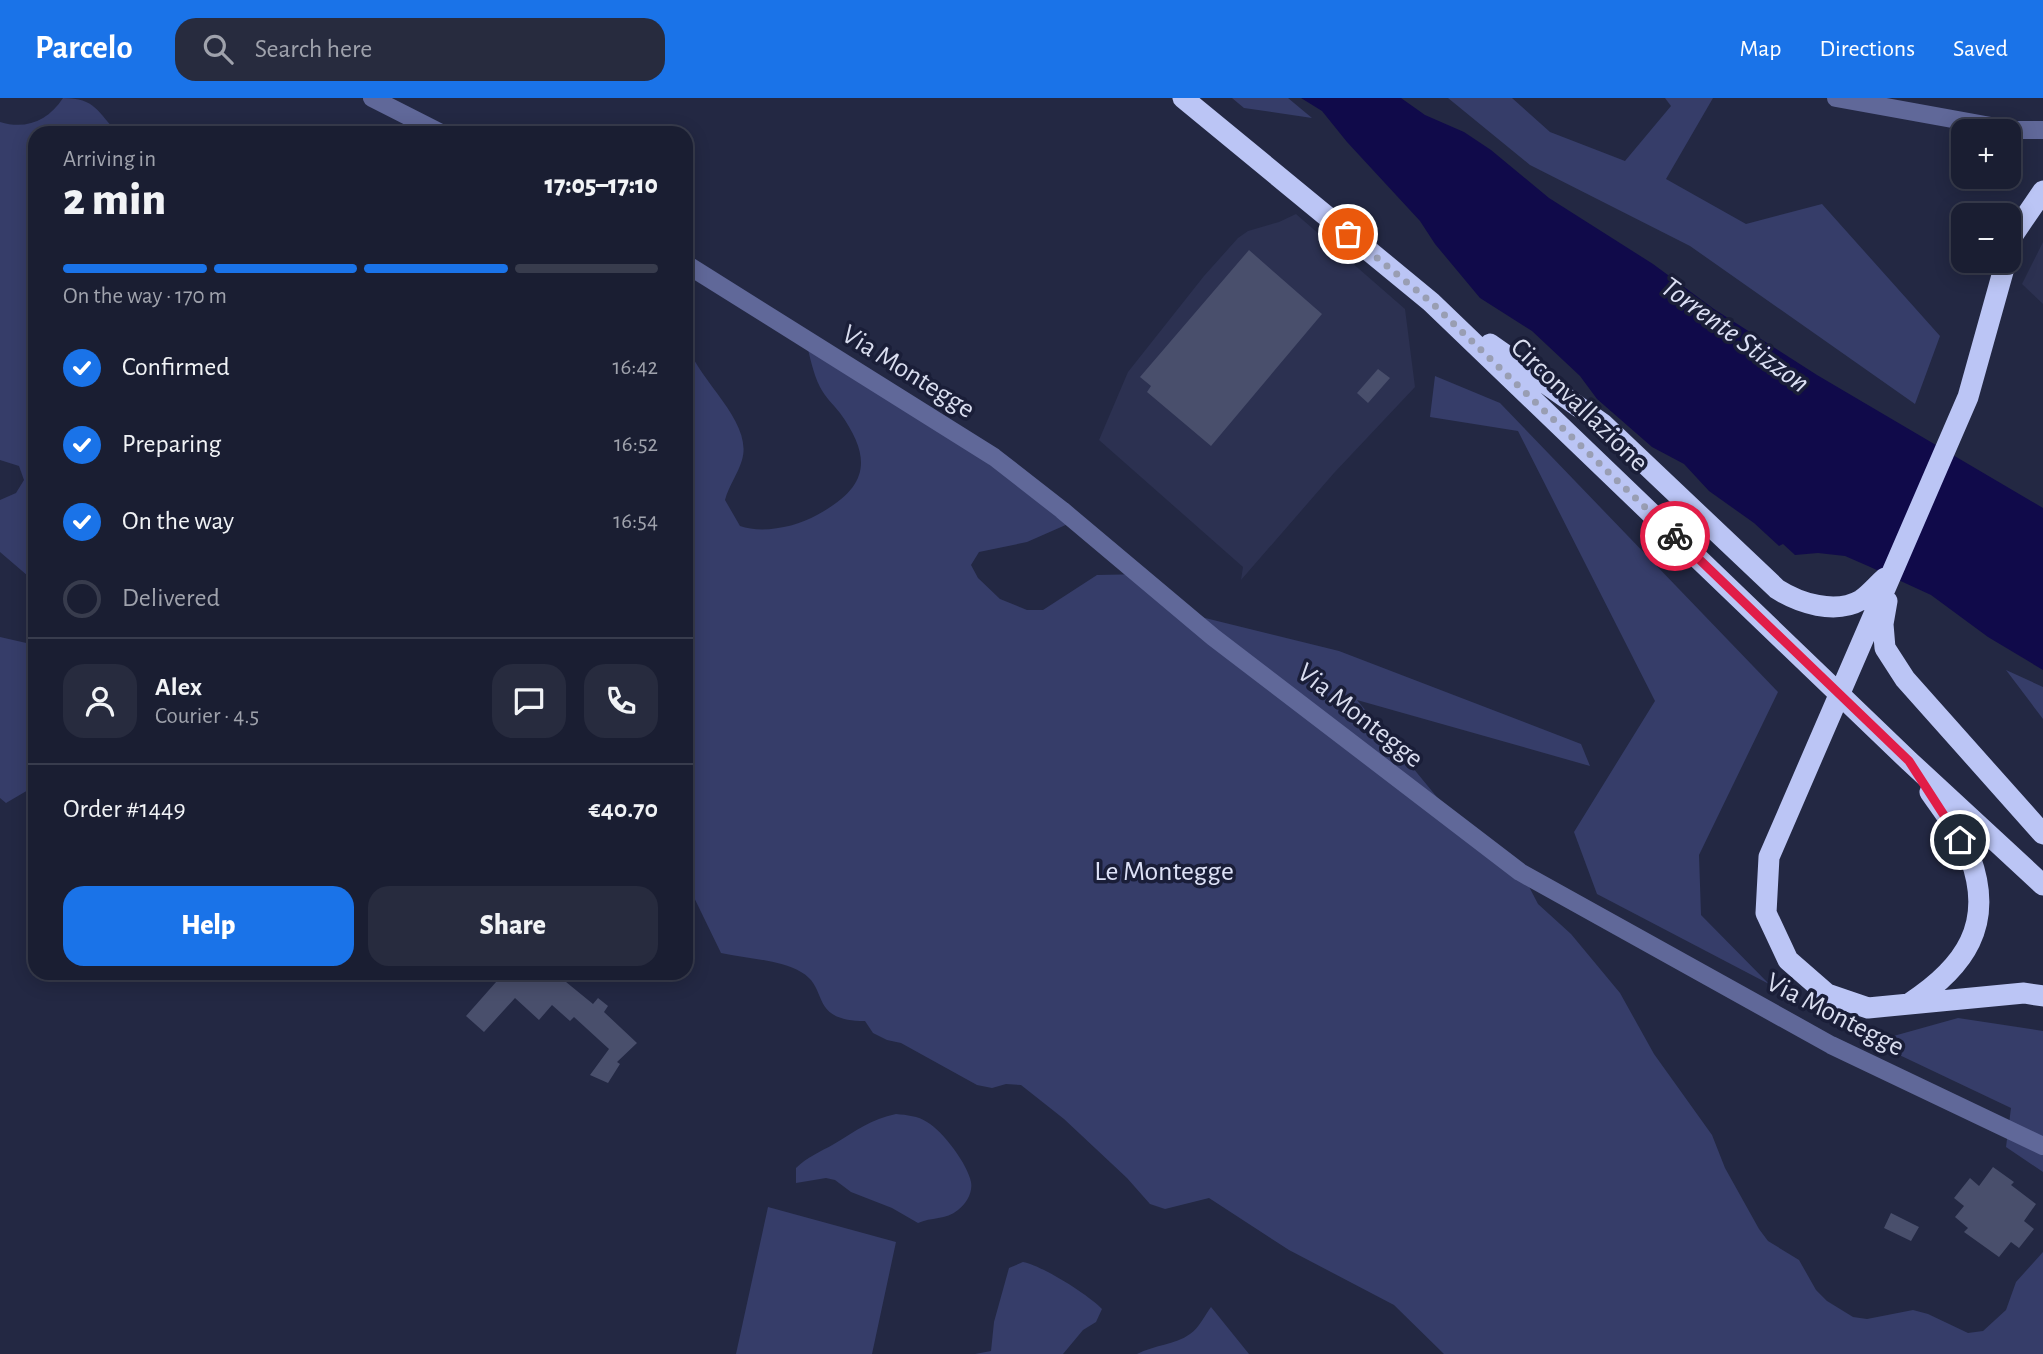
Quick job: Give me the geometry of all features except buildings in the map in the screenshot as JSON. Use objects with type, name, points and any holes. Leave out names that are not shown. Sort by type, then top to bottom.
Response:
[{"type":"highway","name":"Circonvallazione","points":[[1183,98],[1431,302],[1909,761],[2043,885]]},
{"type":"highway","points":[[2021,226],[2043,191]]},
{"type":"highway","points":[[2003,273],[1968,397],[1769,857],[1766,913],[1788,960],[1827,994],[1868,1008],[2024,993],[2043,996]]},
{"type":"highway","points":[[1431,302],[1603,424],[1777,589],[1808,604],[1838,606],[1862,600],[1892,570]]},
{"type":"highway","points":[[1892,570],[1883,624],[1885,648],[1905,680],[2043,834]]},
{"type":"highway","points":[[1908,1005],[1939,984],[1969,947],[1981,904],[1970,856],[1909,761]]},
{"type":"street","points":[[372,98],[427,126]]},
{"type":"street","points":[[1836,98],[2013,130],[2043,130]]},
{"type":"street","name":"Via Montegge","points":[[693,268],[994,457],[1062,510],[1213,637],[1520,872],[1831,1045],[2043,1146]]},
{"type":"shaded area","points":[[1296,214],[1405,309],[1415,387],[1334,473],[1241,580],[1243,567],[1099,440],[1128,372],[1204,276],[1238,238],[1248,231]]},
{"type":"shaded area","points":[[2043,242],[2043,304],[2022,284]]},
{"type":"green space","points":[[63,98],[83,101],[95,108],[112,126],[28,126],[28,576],[0,552],[0,500],[16,493],[24,480],[19,466],[0,460],[0,122],[19,125],[36,122]]},
{"type":"green space","points":[[1232,98],[1288,98],[1312,118],[1244,108]]},
{"type":"green space","points":[[1448,98],[1512,98],[1550,132],[1625,161],[1671,106],[1665,98],[1713,98],[1666,179],[1746,224],[1822,204],[1940,336],[1915,404],[1690,246],[1530,165]]},
{"type":"green space","name":"Le Montegge","points":[[806,341],[1077,520],[1027,542],[979,552],[971,565],[978,578],[1000,599],[1027,610],[1043,610],[1097,575],[1146,574],[1201,617],[1339,651],[1581,744],[1590,766],[1357,700],[1478,847],[1524,877],[1538,904],[1571,934],[1620,993],[1654,1054],[1712,1135],[1725,1168],[1759,1229],[1768,1241],[1799,1260],[1816,1290],[1827,1301],[1853,1317],[1867,1319],[1913,1310],[1968,1333],[1983,1331],[2006,1310],[2016,1282],[2043,1252],[2043,1354],[1444,1354],[1394,1305],[1289,1250],[1209,1198],[1165,1209],[1150,1204],[1127,1178],[1064,1119],[1021,1085],[1006,1084],[992,1088],[977,1085],[901,1043],[873,1033],[865,1021],[835,1016],[827,1010],[810,979],[801,972],[772,962],[721,953],[693,895],[693,357],[732,414],[743,445],[742,460],[725,500],[740,526],[768,529],[789,526],[809,519],[834,505],[855,483],[860,472],[858,445],[840,413],[820,387]]},
{"type":"green space","points":[[1435,376],[1500,403],[1778,692],[1699,855],[1701,915],[1769,984],[1597,894],[1574,832],[1655,701],[1518,431],[1430,417]]},
{"type":"green space","points":[[0,637],[28,643],[28,790],[6,803],[0,798]]},
{"type":"green space","points":[[2006,670],[2043,687],[2043,719]]},
{"type":"green space","points":[[1958,1018],[2043,1031],[2043,1172],[2006,1147],[2011,1108],[1872,1042]]},
{"type":"green space","points":[[896,1114],[916,1117],[933,1126],[960,1158],[969,1175],[971,1190],[964,1205],[958,1210],[918,1223],[892,1208],[851,1192],[835,1180],[826,1178],[796,1183],[796,1168],[805,1161],[864,1126]]},
{"type":"green space","points":[[768,1207],[896,1242],[872,1354],[736,1354]]},
{"type":"green space","points":[[1023,1262],[1052,1274],[1096,1303],[1102,1309],[1096,1322],[1083,1330],[1063,1354],[975,1354],[991,1351],[994,1322],[1009,1268]]},
{"type":"green space","points":[[1211,1307],[1249,1354],[1137,1354],[1190,1334]]},
{"type":"water","name":"Torrente Stizzon","points":[[1301,98],[1401,98],[1425,115],[1464,132],[1491,150],[1549,198],[1653,264],[1714,309],[1817,375],[2043,508],[2043,670],[1988,637],[1931,595],[1845,556],[1818,553],[1795,555],[1783,544],[1779,546],[1754,523],[1709,491],[1684,464],[1652,447],[1597,399],[1580,376],[1532,331],[1480,298],[1435,244],[1420,221],[1322,111]]},
{"type":"way so far","points":[[1348,234],[1431,302],[1675,536]]},
{"type":"route","points":[[1675,536],[1909,761],[1960,840]]}]
